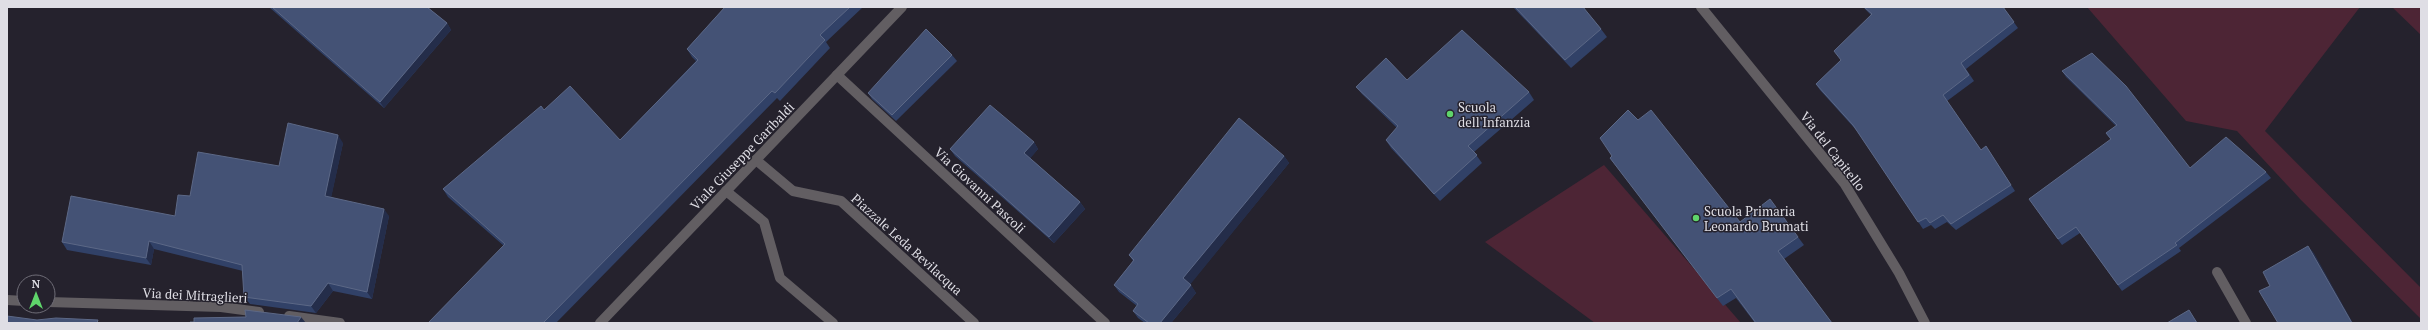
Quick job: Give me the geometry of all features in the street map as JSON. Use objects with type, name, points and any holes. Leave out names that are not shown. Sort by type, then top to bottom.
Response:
[{"type":"street","name":"Viale Giuseppe Garibaldi","points":[[600,323],[902,7]]},
{"type":"street","name":"Via del Capitello","points":[[1701,7],[1844,183],[1899,273],[1925,323]]},
{"type":"street","name":"Via Giovanni Pascoli","points":[[837,75],[1105,323]]},
{"type":"street","name":"Piazzale Leda Bevilacqua","points":[[756,160],[793,191],[841,201],[974,323]]},
{"type":"street","points":[[726,191],[764,222],[780,278],[833,323]]},
{"type":"street","points":[[2217,272],[2246,323]]},
{"type":"street","name":"Via dei Mitraglieri","points":[[56,302],[221,307],[340,323]]},
{"type":"shaded area","points":[[2087,7],[2360,7],[2265,131],[2421,288],[2421,319],[2301,200],[2237,131],[2186,121]]},
{"type":"shaded area","points":[[2392,7],[2421,7],[2421,35]]},
{"type":"shaded area","points":[[1604,165],[1741,323],[1595,323],[1485,242]]},
{"type":"building","points":[[272,7],[427,7],[447,23],[380,102]]},
{"type":"building","points":[[725,7],[850,7],[820,35],[825,40],[775,93],[772,91],[543,323],[428,323],[505,244],[443,189],[541,106],[544,110],[570,86],[620,140],[698,60],[687,49]]},
{"type":"building","points":[[1515,7],[1583,7],[1601,29],[1565,60]]},
{"type":"building","points":[[1864,7],[2003,7],[2014,22],[1961,63],[1969,75],[1943,95],[1981,150],[1986,146],[2011,185],[1951,224],[1943,215],[1930,223],[1926,218],[1918,222],[1853,125],[1816,84],[1841,60],[1834,51],[1872,14]]},
{"type":"building","points":[[926,29],[952,55],[892,115],[868,93]]},
{"type":"building","name":"Scuola dell'Infanzia","points":[[1462,30],[1529,92],[1468,146],[1477,155],[1434,194],[1386,140],[1398,126],[1356,87],[1386,58],[1407,80]]},
{"type":"building","points":[[2092,53],[2126,86],[2190,168],[2226,137],[2266,172],[2175,243],[2177,245],[2118,285],[2076,227],[2058,239],[2029,199],[2111,139],[2106,133],[2117,125],[2062,71]]},
{"type":"building","points":[[990,105],[1034,142],[1024,153],[1080,202],[1049,237],[950,149]]},
{"type":"building","name":"Scuola Primaria Leonardo Brumati","points":[[1628,110],[1638,120],[1651,110],[1740,222],[1770,199],[1798,237],[1778,251],[1832,323],[1756,323],[1731,289],[1717,298],[1610,158],[1612,156],[1600,138]]},
{"type":"building","points":[[1239,118],[1284,156],[1183,278],[1191,285],[1160,323],[1149,323],[1133,311],[1138,304],[1114,285],[1134,260],[1129,255]]},
{"type":"building","points":[[288,123],[338,135],[325,196],[384,209],[367,292],[328,283],[311,306],[244,297],[242,265],[149,241],[146,258],[62,242],[71,196],[175,216],[178,195],[190,196],[198,152],[279,166]]},
{"type":"building","points":[[2308,246],[2352,323],[2278,323],[2259,291],[2270,286],[2263,272]]},
{"type":"building","points":[[245,310],[301,317],[297,323],[190,323],[194,322],[194,318],[246,317]]},
{"type":"building","points":[[2189,310],[2197,323],[2167,323]]},
{"type":"building","points":[[7,316],[37,320],[56,318],[98,320],[97,323],[7,323]]},
{"type":"place","name":"Scuola dell'Infanzia","points":[[1450,114]]},
{"type":"place","name":"Scuola Primaria Leonardo Brumati","points":[[1696,218]]}]
